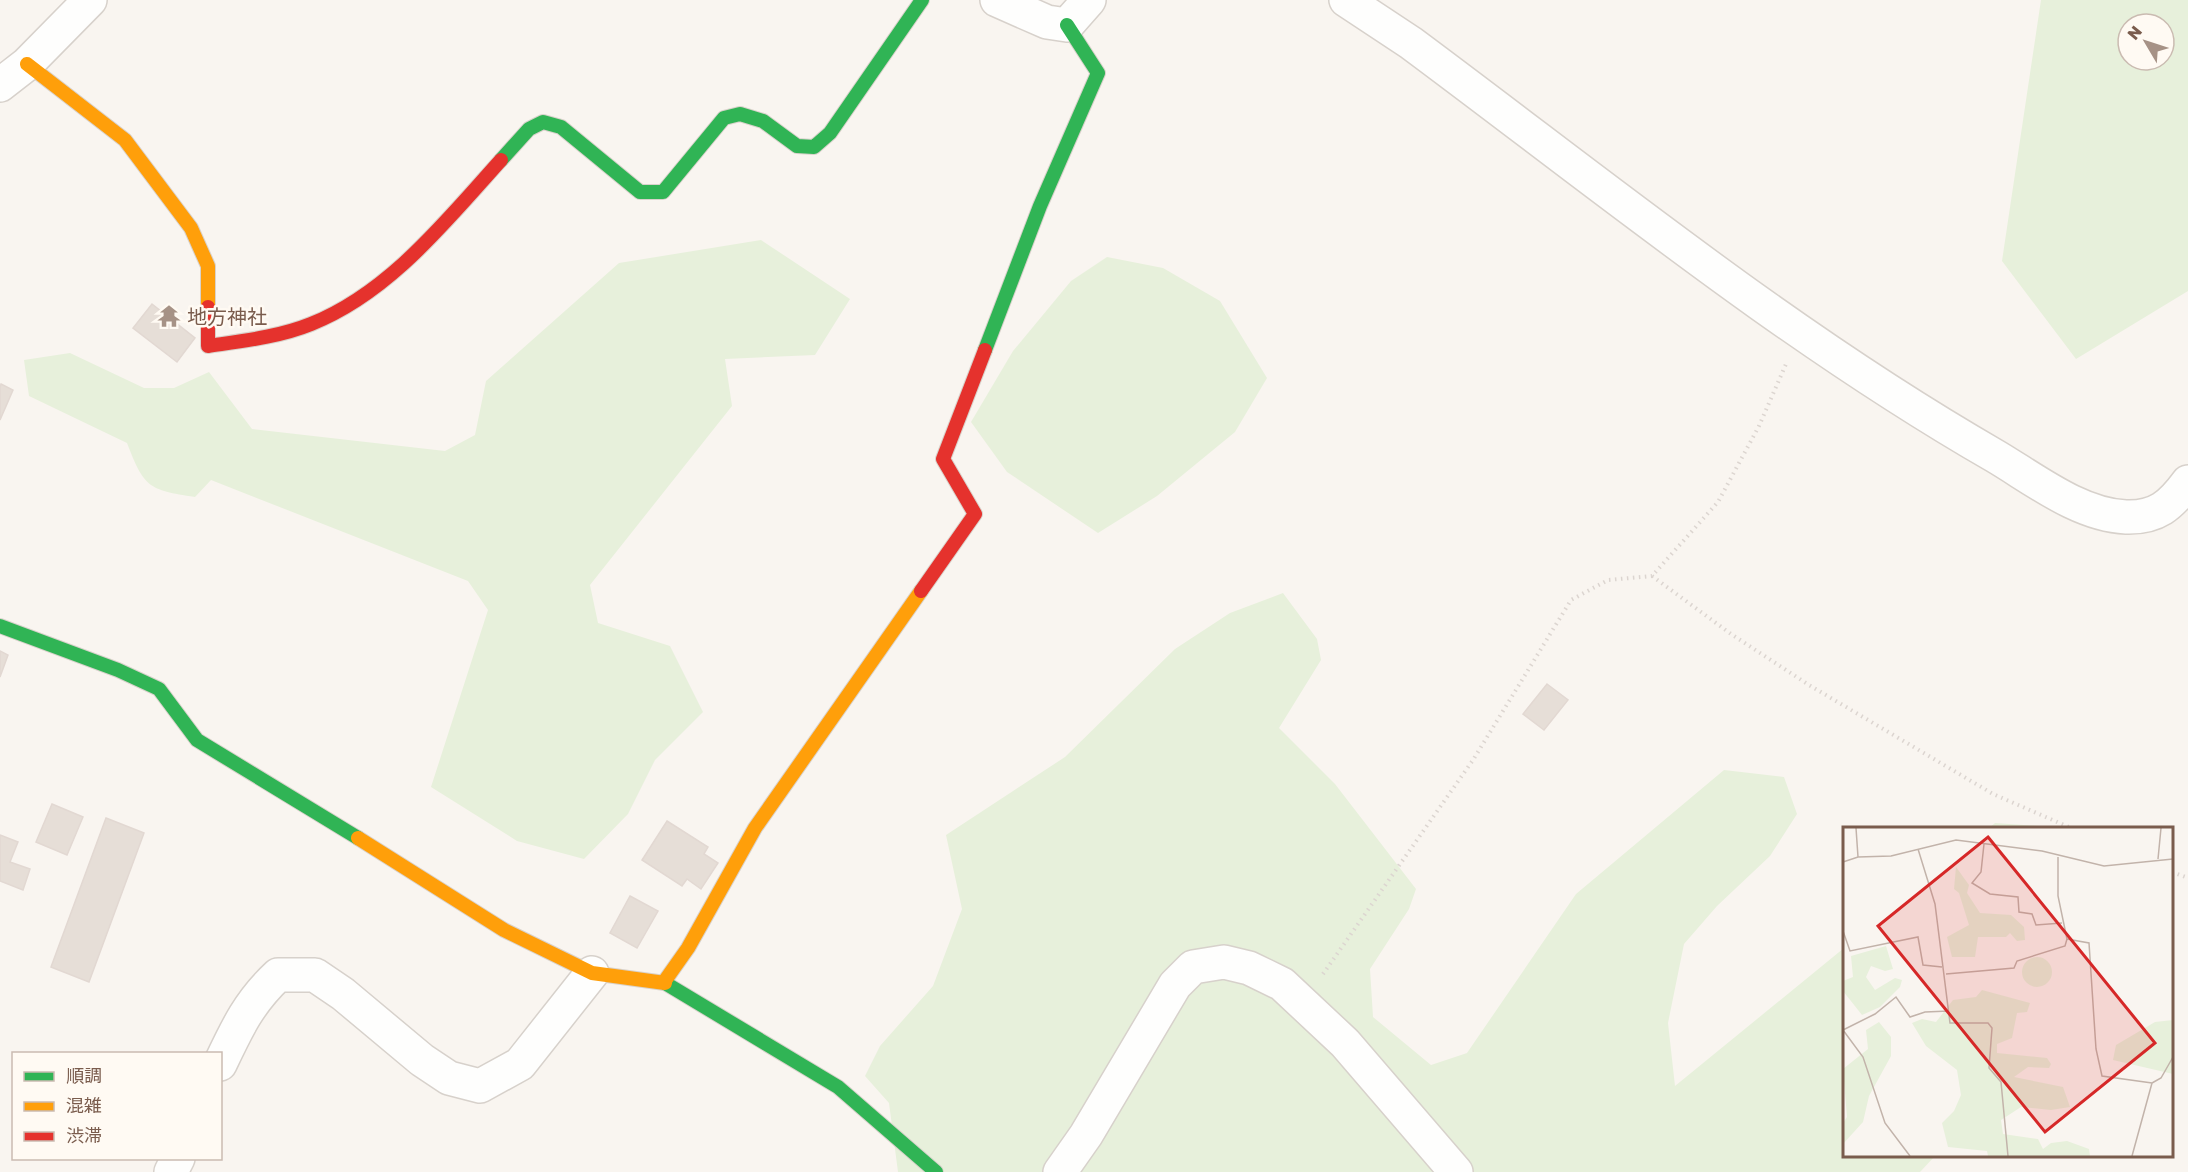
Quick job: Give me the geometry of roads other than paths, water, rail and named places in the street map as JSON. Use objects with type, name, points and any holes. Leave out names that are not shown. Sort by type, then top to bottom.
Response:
[{"type":"street","points":[[0,85],[27,63],[90,0]]},
{"type":"street","points":[[27,63],[125,140],[191,228],[207,266],[208,346],[262,339],[313,324],[378,287],[422,244],[529,129],[543,122],[561,127],[640,192],[663,192],[724,118],[740,114],[763,121],[797,146],[814,147],[830,133],[922,0]]},
{"type":"street","points":[[664,982],[688,948],[755,828],[975,514],[943,459],[1040,206],[1098,73],[1067,25],[1047,22],[997,0]]},
{"type":"street","points":[[1067,25],[1089,0]]},
{"type":"street","points":[[1347,0],[1411,43],[1800,333],[1916,411],[2087,509],[2125,517],[2149,515],[2171,504],[2188,482]]},
{"type":"street","points":[[0,626],[118,670],[159,689],[197,740],[504,930],[592,973],[664,982],[838,1088],[918,1166]]},
{"type":"street","points":[[1060,1172],[1086,1135],[1174,985],[1193,967],[1224,962],[1249,968],[1282,984],[1345,1044],[1456,1172]]},
{"type":"street","points":[[222,1060],[241,1020],[257,994],[278,975],[315,975],[343,994],[448,1078],[480,1086],[520,1064],[592,973]]},
{"type":"place","name":"地方神社","points":[[169,316]]}]
